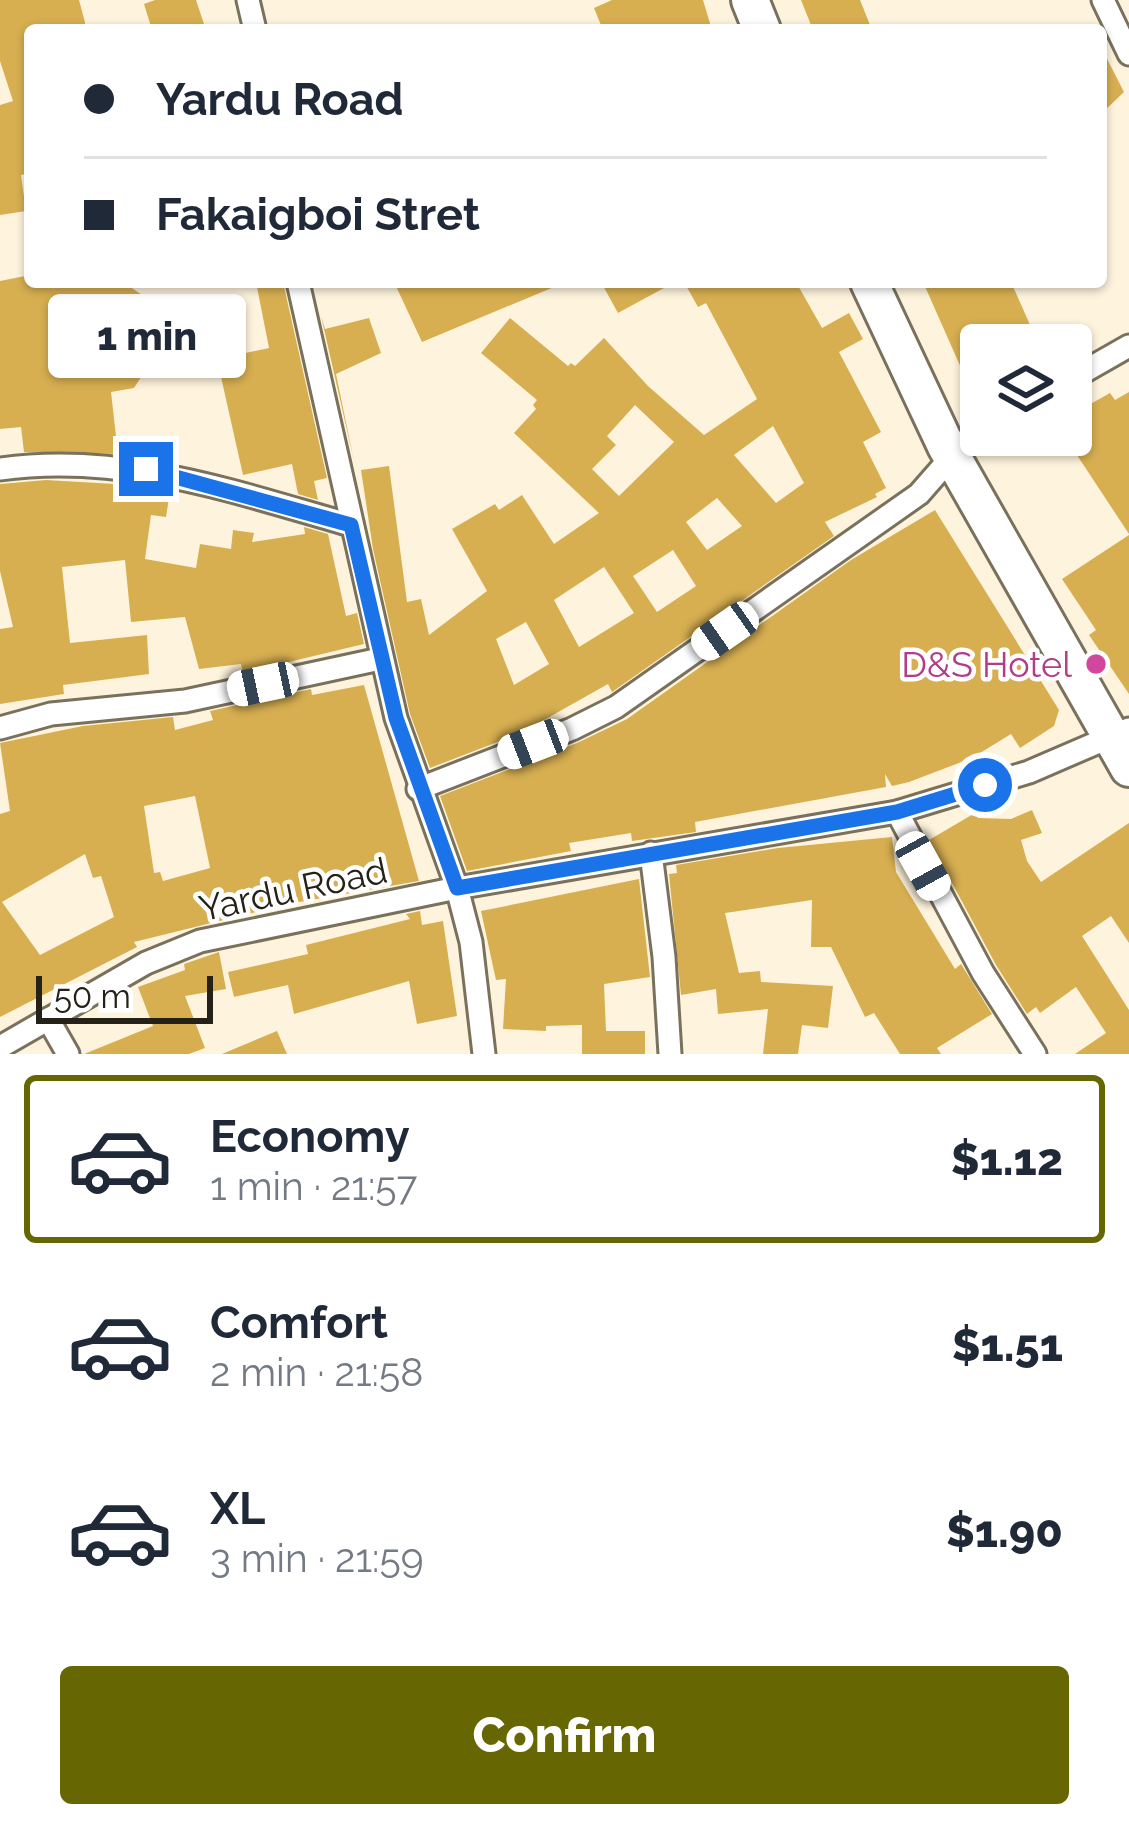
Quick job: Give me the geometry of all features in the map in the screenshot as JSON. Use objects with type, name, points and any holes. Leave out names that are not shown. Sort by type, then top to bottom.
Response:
[{"type":"main road","points":[[872,288],[960,431]]},
{"type":"main road","points":[[892,288],[960,428]]},
{"type":"main road","points":[[975,456],[1122,731],[1129,768]]},
{"type":"street","points":[[1102,0],[1129,54]]},
{"type":"street","points":[[299,288],[380,659],[418,789],[457,888],[471,942],[484,1054]]},
{"type":"street","points":[[1092,367],[1129,346]]},
{"type":"street","points":[[418,789],[616,707],[866,534],[919,494],[960,450]]},
{"type":"street","points":[[0,469],[69,463],[146,469],[351,525]]},
{"type":"street","points":[[0,728],[51,714],[185,700],[380,659]]},
{"type":"street","name":"Yardu Road","points":[[0,1047],[146,963],[200,941],[457,888],[897,812],[1029,772],[1122,731]]},
{"type":"street","points":[[897,812],[982,973],[1035,1054]]},
{"type":"street","points":[[651,853],[670,1054]]},
{"type":"street","points":[[48,1019],[68,1054]]},
{"type":"building","points":[[0,0],[79,0],[85,24],[24,24],[24,211],[0,215],[0,105],[13,101],[0,61]]},
{"type":"building","points":[[196,0],[204,24],[150,24],[144,4]]},
{"type":"building","points":[[612,0],[703,0],[710,24],[601,24],[594,8]]},
{"type":"building","points":[[801,0],[860,0],[870,24],[811,24]]},
{"type":"building","points":[[1107,59],[1124,92],[1107,108]]},
{"type":"building","points":[[24,276],[24,288],[132,288],[151,301],[160,348],[134,388],[111,392],[118,454],[24,452],[21,427],[0,429],[0,281]]},
{"type":"building","points":[[257,288],[284,288],[327,478],[314,481],[318,500],[298,494],[292,464],[243,475],[217,359],[269,348]]},
{"type":"building","points":[[397,288],[552,288],[422,342]]},
{"type":"building","points":[[604,288],[664,288],[618,313]]},
{"type":"building","points":[[687,288],[799,288],[822,328],[849,313],[863,339],[839,352],[881,432],[863,442],[886,488],[825,522],[834,536],[612,692],[608,684],[521,733],[430,768],[410,714],[373,549],[361,470],[389,466],[407,602],[421,599],[429,635],[487,591],[452,529],[495,504],[499,510],[522,495],[554,544],[599,513],[514,433],[536,409],[537,400],[481,353],[510,318],[568,366],[575,366],[604,338],[648,386],[704,435],[757,399],[706,303],[698,307]],"holes":[[[635,405],[674,442],[619,496],[592,469],[616,445],[607,436]],[[773,426],[804,483],[776,503],[734,455]],[[717,498],[742,526],[707,550],[686,522]],[[673,550],[696,586],[657,612],[633,576]],[[604,567],[634,613],[579,647],[554,600]],[[526,622],[549,664],[514,685],[496,639]]]},
{"type":"building","points":[[926,288],[1014,288],[1030,324],[960,324],[960,366]]},
{"type":"building","points":[[321,316],[325,329],[369,318],[381,353],[336,374],[354,461]]},
{"type":"building","points":[[1129,392],[1129,534],[1078,456],[1092,456],[1092,403],[1110,393],[1115,400]]},
{"type":"building","points":[[46,480],[132,485],[140,487],[139,492],[169,498],[166,517],[151,515],[145,559],[196,568],[200,544],[231,549],[233,530],[254,533],[252,542],[305,534],[304,527],[328,534],[346,616],[357,613],[364,644],[243,673],[241,664],[199,669],[185,617],[131,622],[125,560],[62,567],[70,643],[147,635],[149,674],[63,685],[64,694],[0,704],[0,629],[13,627],[0,571],[0,484]]},
{"type":"building","points":[[935,510],[1059,710],[1054,726],[1020,748],[1011,734],[972,758],[909,782],[892,786],[885,774],[886,787],[695,822],[696,832],[632,841],[631,833],[569,843],[571,851],[467,871],[440,796],[627,719],[851,560]]},
{"type":"building","points":[[1129,535],[1129,694],[1089,635],[1096,630],[1062,579]]},
{"type":"building","points":[[364,685],[419,881],[288,904],[134,942],[137,947],[0,1017],[0,814],[10,811],[0,743],[83,726],[173,717],[175,730],[213,720],[210,711],[311,689],[312,695]],"holes":[[[195,796],[210,868],[163,881],[160,872],[154,873],[144,806]],[[85,854],[93,878],[101,876],[114,917],[40,955],[2,902]]]},
{"type":"building","points":[[1032,810],[1042,833],[1021,840],[1027,861],[1041,882],[1129,823],[1129,943],[1111,916],[1082,936],[1129,1010],[1129,1054],[1075,1054],[1106,1033],[1076,987],[1040,1013],[1036,1007],[1027,1014],[929,840],[975,813],[978,818],[1011,819]]},
{"type":"building","points":[[892,837],[896,872],[955,969],[961,964],[992,1014],[937,1048],[941,1054],[900,1054],[874,1013],[865,1017],[831,947],[811,947],[812,900],[725,913],[739,973],[760,971],[761,982],[833,986],[828,1028],[802,1025],[798,1054],[763,1054],[768,1009],[718,1014],[716,989],[681,995],[669,874],[677,873],[676,865],[778,848]]},
{"type":"building","points":[[639,879],[650,977],[604,984],[606,1031],[645,1031],[645,1054],[582,1054],[582,1025],[546,1026],[546,1031],[503,1029],[506,979],[496,980],[481,911]]},
{"type":"building","points":[[420,911],[422,925],[443,921],[457,1016],[417,1024],[409,981],[294,1014],[288,985],[234,997],[228,972],[308,954],[306,945],[410,919],[406,914]]},
{"type":"building","points":[[219,952],[226,989],[185,996],[205,1048],[189,1054],[84,1054],[153,1026],[138,987]]},
{"type":"building","points":[[277,1031],[287,1054],[222,1054]]},
{"type":"place","name":"D&S Hotel","points":[[1096,664]]},
{"type":"route","points":[[146,469],[351,525],[396,718],[457,888],[897,812],[985,785]]}]
